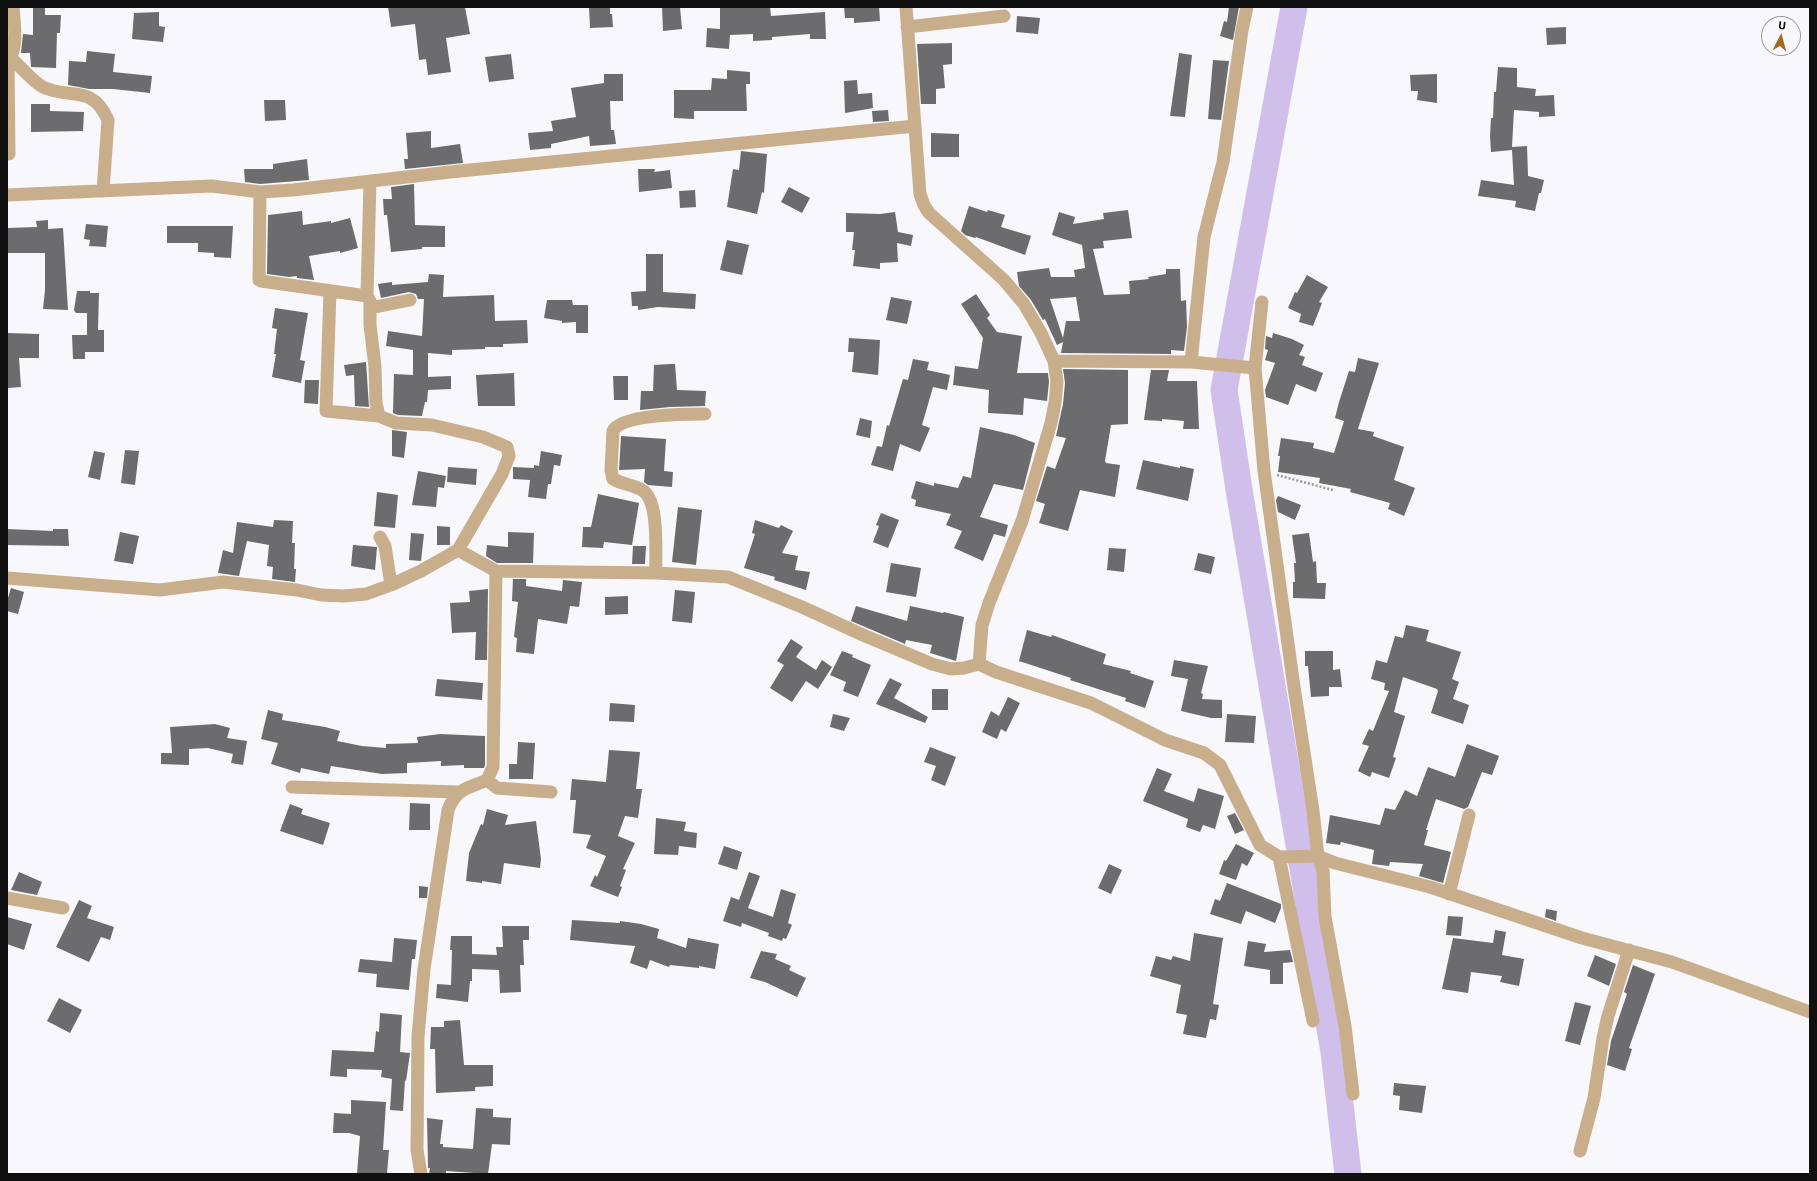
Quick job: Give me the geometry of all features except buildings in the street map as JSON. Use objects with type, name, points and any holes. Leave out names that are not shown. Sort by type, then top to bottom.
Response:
[{"type":"street","points":[[9,154],[9,60],[14,51],[15,38],[13,7]]},
{"type":"street","points":[[906,7],[920,194],[924,205],[929,213],[1004,280],[1024,304],[1054,361],[1056,382],[1055,403],[1051,423],[1022,521],[989,603],[982,625],[979,664]]},
{"type":"street","points":[[1191,362],[1204,237],[1223,162],[1242,30],[1247,7]]},
{"type":"street","points":[[907,27],[1004,16]]},
{"type":"street","points":[[9,60],[42,86],[58,91],[78,93],[98,103],[108,120],[103,191]]},
{"type":"street","points":[[7,196],[212,186],[260,192],[915,126]]},
{"type":"street","points":[[370,181],[369,302],[376,403],[379,416]]},
{"type":"street","points":[[260,192],[260,280],[330,291],[369,302],[410,300]]},
{"type":"street","points":[[7,578],[160,590],[224,582],[296,590],[321,595],[344,596],[366,594],[391,585],[458,550],[502,474],[509,456],[507,447],[483,438],[432,425],[396,423],[379,416],[326,411],[330,291]]},
{"type":"street","points":[[1262,302],[1251,368],[1295,695],[1313,811],[1313,857],[1323,870],[1325,917],[1345,1026],[1353,1094]]},
{"type":"street","points":[[1054,361],[1191,362],[1251,368]]},
{"type":"street","points":[[656,573],[653,508],[650,497],[642,490],[613,479],[611,470],[613,431],[619,424],[630,421],[670,414],[705,414]]},
{"type":"street","points":[[380,537],[385,546],[391,585]]},
{"type":"street","points":[[458,550],[496,571],[656,573],[728,577],[802,607],[932,664],[951,669],[964,668],[979,664],[996,672],[1091,703],[1165,740],[1204,753],[1220,765],[1260,845],[1282,857],[1313,857],[1430,887],[1582,938],[1672,962],[1810,1012]]},
{"type":"street","points":[[421,1174],[417,1150],[418,1059],[424,969],[448,810],[453,798],[459,792],[487,780],[493,767],[496,571]]},
{"type":"street","points":[[487,780],[498,788],[551,792]]},
{"type":"street","points":[[292,787],[459,792]]},
{"type":"street","points":[[1449,894],[1469,815]]},
{"type":"street","points":[[1282,857],[1313,1021]]},
{"type":"street","points":[[7,898],[63,908]]},
{"type":"street","points":[[1580,1151],[1594,1098],[1606,1023],[1629,950]]},
{"type":"path","points":[[1264,471],[1333,490]]},
{"type":"waterway","points":[[1294,7],[1224,390],[1240,496],[1334,1052],[1348,1174]]}]
